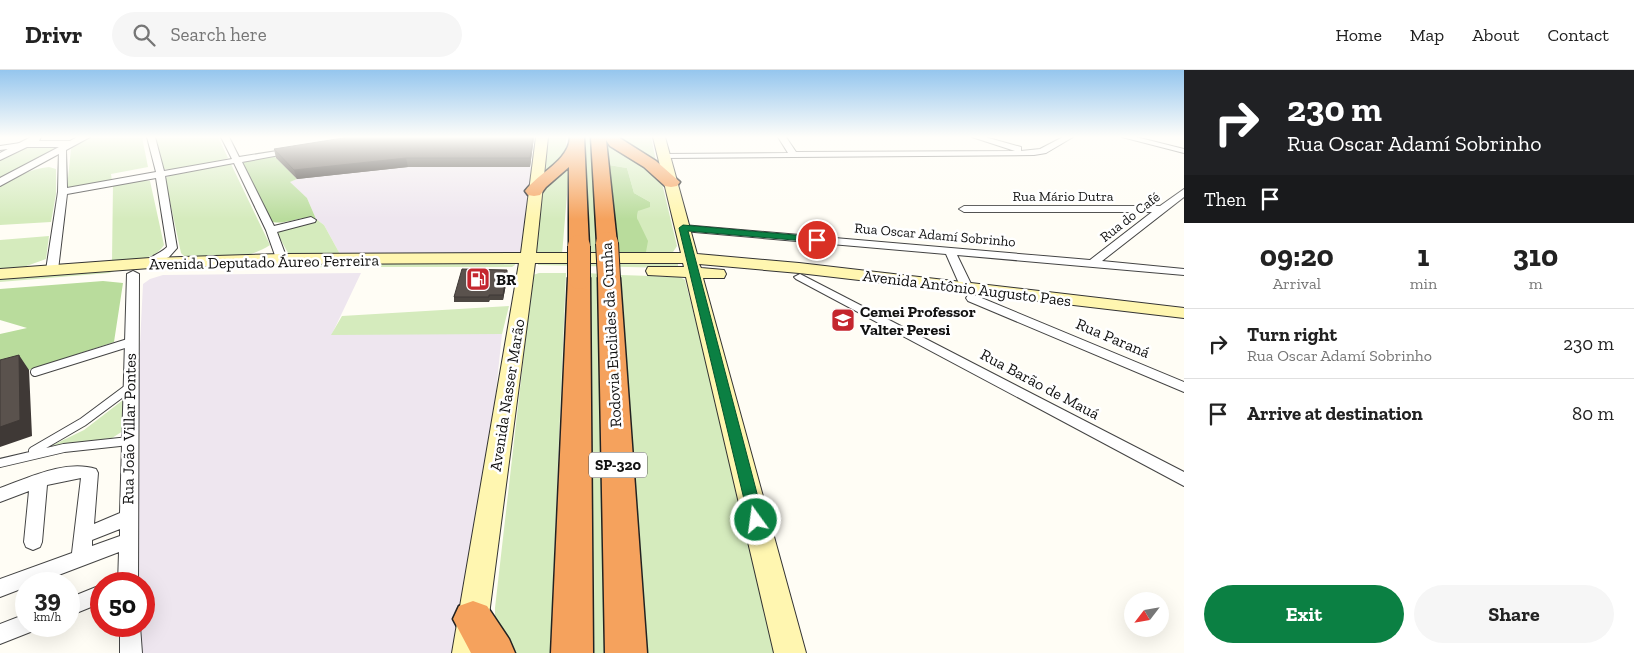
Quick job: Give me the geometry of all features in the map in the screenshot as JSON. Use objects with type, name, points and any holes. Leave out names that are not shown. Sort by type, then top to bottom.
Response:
[{"type":"highway","points":[[534,190],[563,164]]},
{"type":"highway","name":"Rodovia Euclides da Cunha","points":[[572,653],[579,278],[577,164]]},
{"type":"highway","name":"Rodovia Euclides da Cunha","points":[[600,164],[609,278],[626,653]]},
{"type":"highway","points":[[650,164],[671,182]]},
{"type":"highway","points":[[471,636],[494,653]]},
{"type":"main road","name":"Avenida Nasser Marão","points":[[471,636],[527,263],[538,164]]},
{"type":"main road","points":[[666,164],[790,653]]},
{"type":"main road","name":"Avenida Deputado Áureo Ferreira","points":[[0,274],[150,263],[281,259],[367,265]]},
{"type":"main road","points":[[133,274],[150,263]]},
{"type":"main road","name":"Avenida Deputado Áureo Ferreira","points":[[0,284],[133,274],[367,265],[527,263],[692,265]]},
{"type":"main road","name":"Avenida Antônio Augusto Paes","points":[[692,265],[799,273],[970,293],[1184,313]]},
{"type":"main road","name":"Avenida Antônio Augusto Paes","points":[[970,293],[1184,325]]},
{"type":"street","points":[[0,184],[36,164]]},
{"type":"street","points":[[52,270],[63,192],[62,164]]},
{"type":"street","points":[[150,263],[165,255],[172,248],[158,164]]},
{"type":"street","points":[[63,192],[211,164]]},
{"type":"street","points":[[238,164],[271,230],[281,259]]},
{"type":"street","name":"Rua do Café","points":[[1092,264],[1184,192]]},
{"type":"street","name":"Rua Mário Dutra","points":[[964,209],[1162,209]]},
{"type":"street","points":[[271,230],[311,220]]},
{"type":"street","name":"Rua Oscar Adamí Sobrinho","points":[[683,228],[1184,272]]},
{"type":"street","points":[[950,251],[970,293]]},
{"type":"street","name":"Rua Barão de Mauá","points":[[799,273],[1184,480]]},
{"type":"street","name":"Rua João Villar Pontes","points":[[128,572],[133,274]]},
{"type":"street","name":"Rua Paraná","points":[[970,293],[1184,387]]},
{"type":"street","points":[[0,495],[84,470],[90,473],[81,557]]},
{"type":"street","points":[[33,542],[39,482]]},
{"type":"street","points":[[84,536],[128,518]]},
{"type":"street","points":[[0,588],[128,540]]},
{"type":"street","points":[[0,634],[15,628]]},
{"type":"street","points":[[130,637],[131,653]]},
{"type":"lane","points":[[35,372],[131,342]]},
{"type":"lane","points":[[0,463],[28,453],[84,423],[130,386]]},
{"type":"lane","points":[[28,453],[90,444],[130,441]]},
{"type":"shaded area","points":[[408,167],[532,167],[520,252],[511,256],[341,256],[324,225],[316,219],[307,198],[289,182],[297,179]]},
{"type":"shaded area","points":[[361,273],[332,334],[502,334],[488,467],[457,653],[141,653],[140,637],[155,637],[155,572],[137,572],[140,439],[138,385],[143,284],[150,279],[163,275]]},
{"type":"green space","points":[[0,164],[30,164],[0,180]]},
{"type":"green space","points":[[69,164],[147,164],[148,167],[111,174],[112,181],[67,188]]},
{"type":"green space","points":[[163,164],[204,164],[171,170],[164,169]]},
{"type":"green space","points":[[231,164],[270,245],[240,257],[186,258],[181,253],[165,178],[178,172]]},
{"type":"green space","points":[[241,164],[282,164],[297,179],[290,182],[307,198],[316,219],[306,218],[278,223],[273,222]]},
{"type":"green space","points":[[544,164],[555,164],[544,176]]},
{"type":"green space","points":[[582,164],[595,164],[601,255],[586,256]]},
{"type":"green space","points":[[641,164],[661,179],[677,246],[673,252],[646,252],[637,218],[638,211],[650,202],[634,193],[627,168],[609,165]]},
{"type":"green space","points":[[609,165],[627,168],[634,193],[650,202],[650,207],[638,211],[637,218],[648,241],[646,252],[619,252]]},
{"type":"green space","points":[[49,167],[56,169],[56,194],[51,222],[0,225],[0,186],[29,172]]},
{"type":"green space","points":[[567,167],[569,170],[562,255],[541,255],[536,252],[538,207],[543,189]]},
{"type":"green space","points":[[138,179],[150,181],[164,245],[160,251],[148,257],[112,262],[113,184]]},
{"type":"green space","points":[[316,219],[324,225],[341,256],[294,256],[288,253],[277,233],[281,229]]},
{"type":"green space","points":[[49,236],[46,259],[21,268],[0,270],[0,240]]},
{"type":"green space","points":[[357,262],[357,266],[353,267],[168,268],[169,266]]},
{"type":"green space","points":[[516,262],[512,267],[374,267],[372,265],[373,263]]},
{"type":"green space","points":[[538,263],[678,263],[678,266],[674,268],[538,265]]},
{"type":"green space","points":[[117,270],[109,273],[0,282],[0,277]]},
{"type":"green space","points":[[539,273],[566,273],[550,653],[505,653],[495,625],[495,608],[533,275]]},
{"type":"green space","points":[[588,273],[601,274],[613,653],[582,653]]},
{"type":"green space","points":[[621,275],[680,277],[685,280],[714,392],[776,653],[645,653]]},
{"type":"green space","points":[[103,281],[123,283],[114,342],[29,370],[0,373],[0,334],[27,328],[0,320],[0,289]]},
{"type":"green space","points":[[509,306],[502,334],[331,335],[342,316]]},
{"type":"green space","points":[[123,400],[123,431],[112,438],[51,446],[84,430]]},
{"type":"building","points":[[288,164],[348,164],[294,170]]},
{"type":"building","points":[[462,269],[507,270],[503,295],[454,297]]},
{"type":"building","points":[[19,355],[20,420],[0,427],[0,360]]},
{"type":"place","name":"BR","points":[[478,279]]},
{"type":"place","name":"Cemei Professor Valter Peresi","points":[[843,320]]},
{"type":"route","points":[[756,520],[683,228],[817,240]]}]
